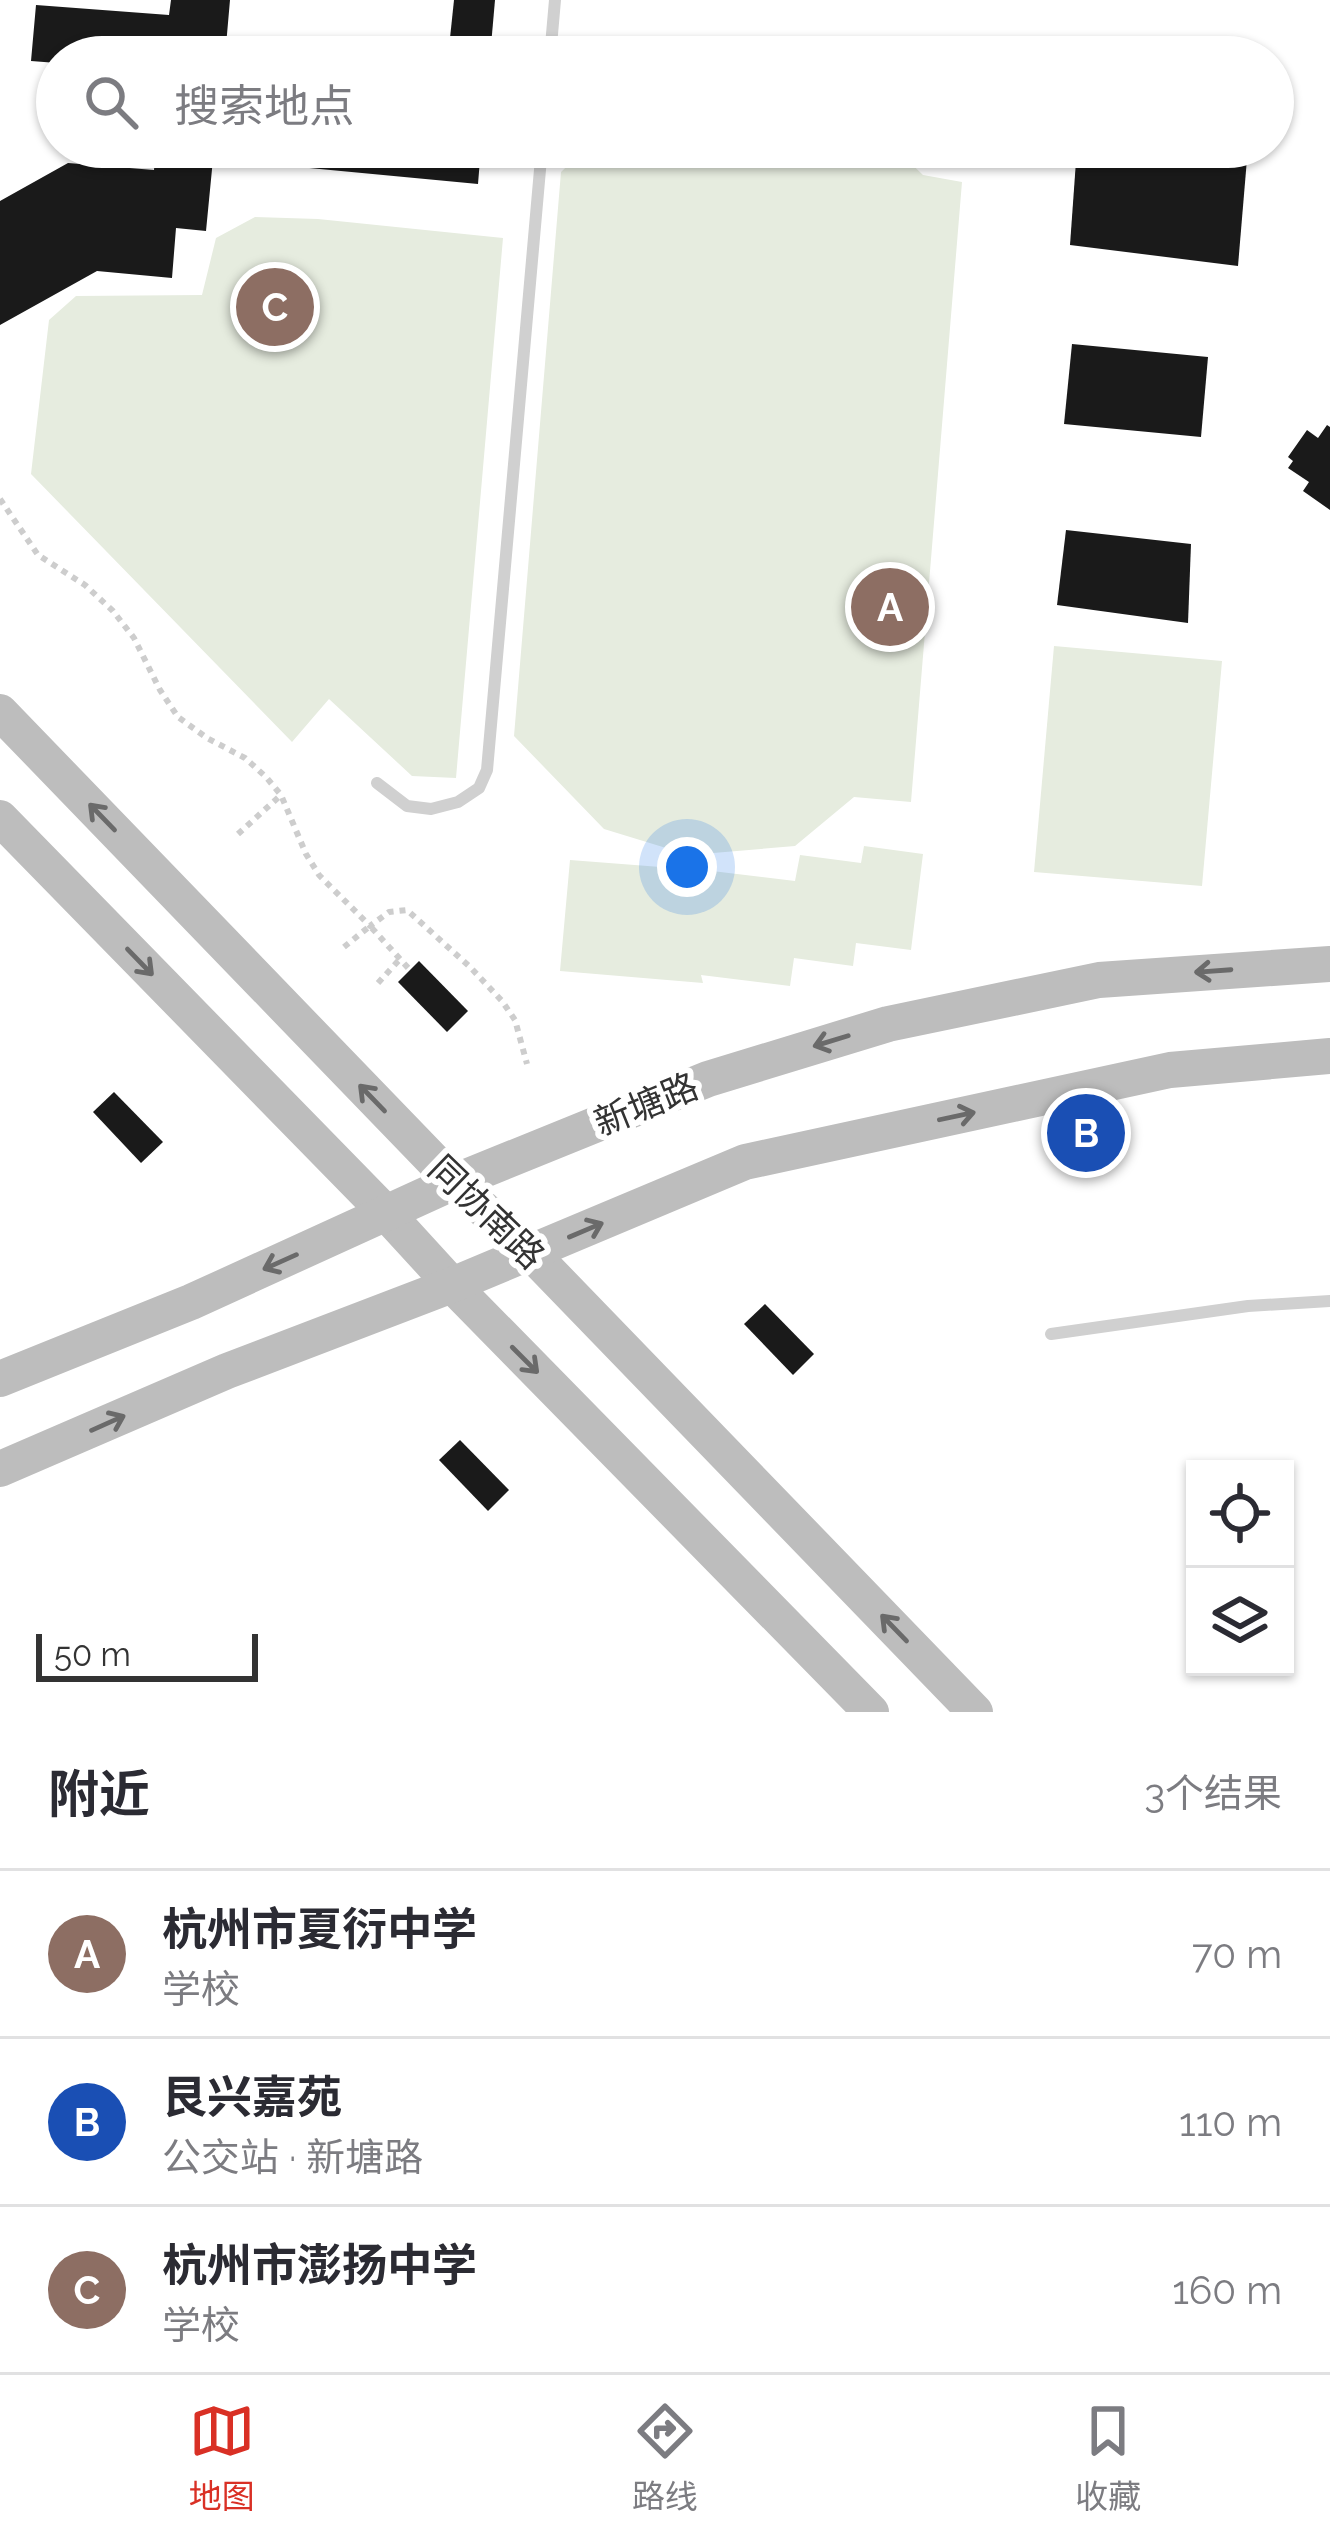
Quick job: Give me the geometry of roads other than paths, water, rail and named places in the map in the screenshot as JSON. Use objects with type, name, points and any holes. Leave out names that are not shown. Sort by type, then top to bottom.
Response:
[{"type":"main road","name":"同协南路","points":[[0,712],[975,1712]]},
{"type":"main road","name":"同协南路","points":[[0,818],[872,1712]]},
{"type":"main road","name":"新塘路","points":[[0,1379],[191,1302],[454,1182],[708,1079],[888,1024],[1099,980],[1330,964]]},
{"type":"main road","points":[[0,1469],[227,1371],[532,1253],[745,1162],[1169,1070],[1330,1056]]},
{"type":"lane","points":[[552,36],[555,0]]},
{"type":"lane","points":[[377,783],[406,806],[431,809],[458,802],[479,788],[487,770],[540,168]]},
{"type":"lane","points":[[1051,1334],[1248,1306],[1330,1301]]},
{"type":"place","name":"杭州市澎扬中学","points":[[275,307]]},
{"type":"place","name":"杭州市夏衍中学","points":[[890,607]]},
{"type":"place","name":"艮兴嘉苑","points":[[1086,1133]]}]
